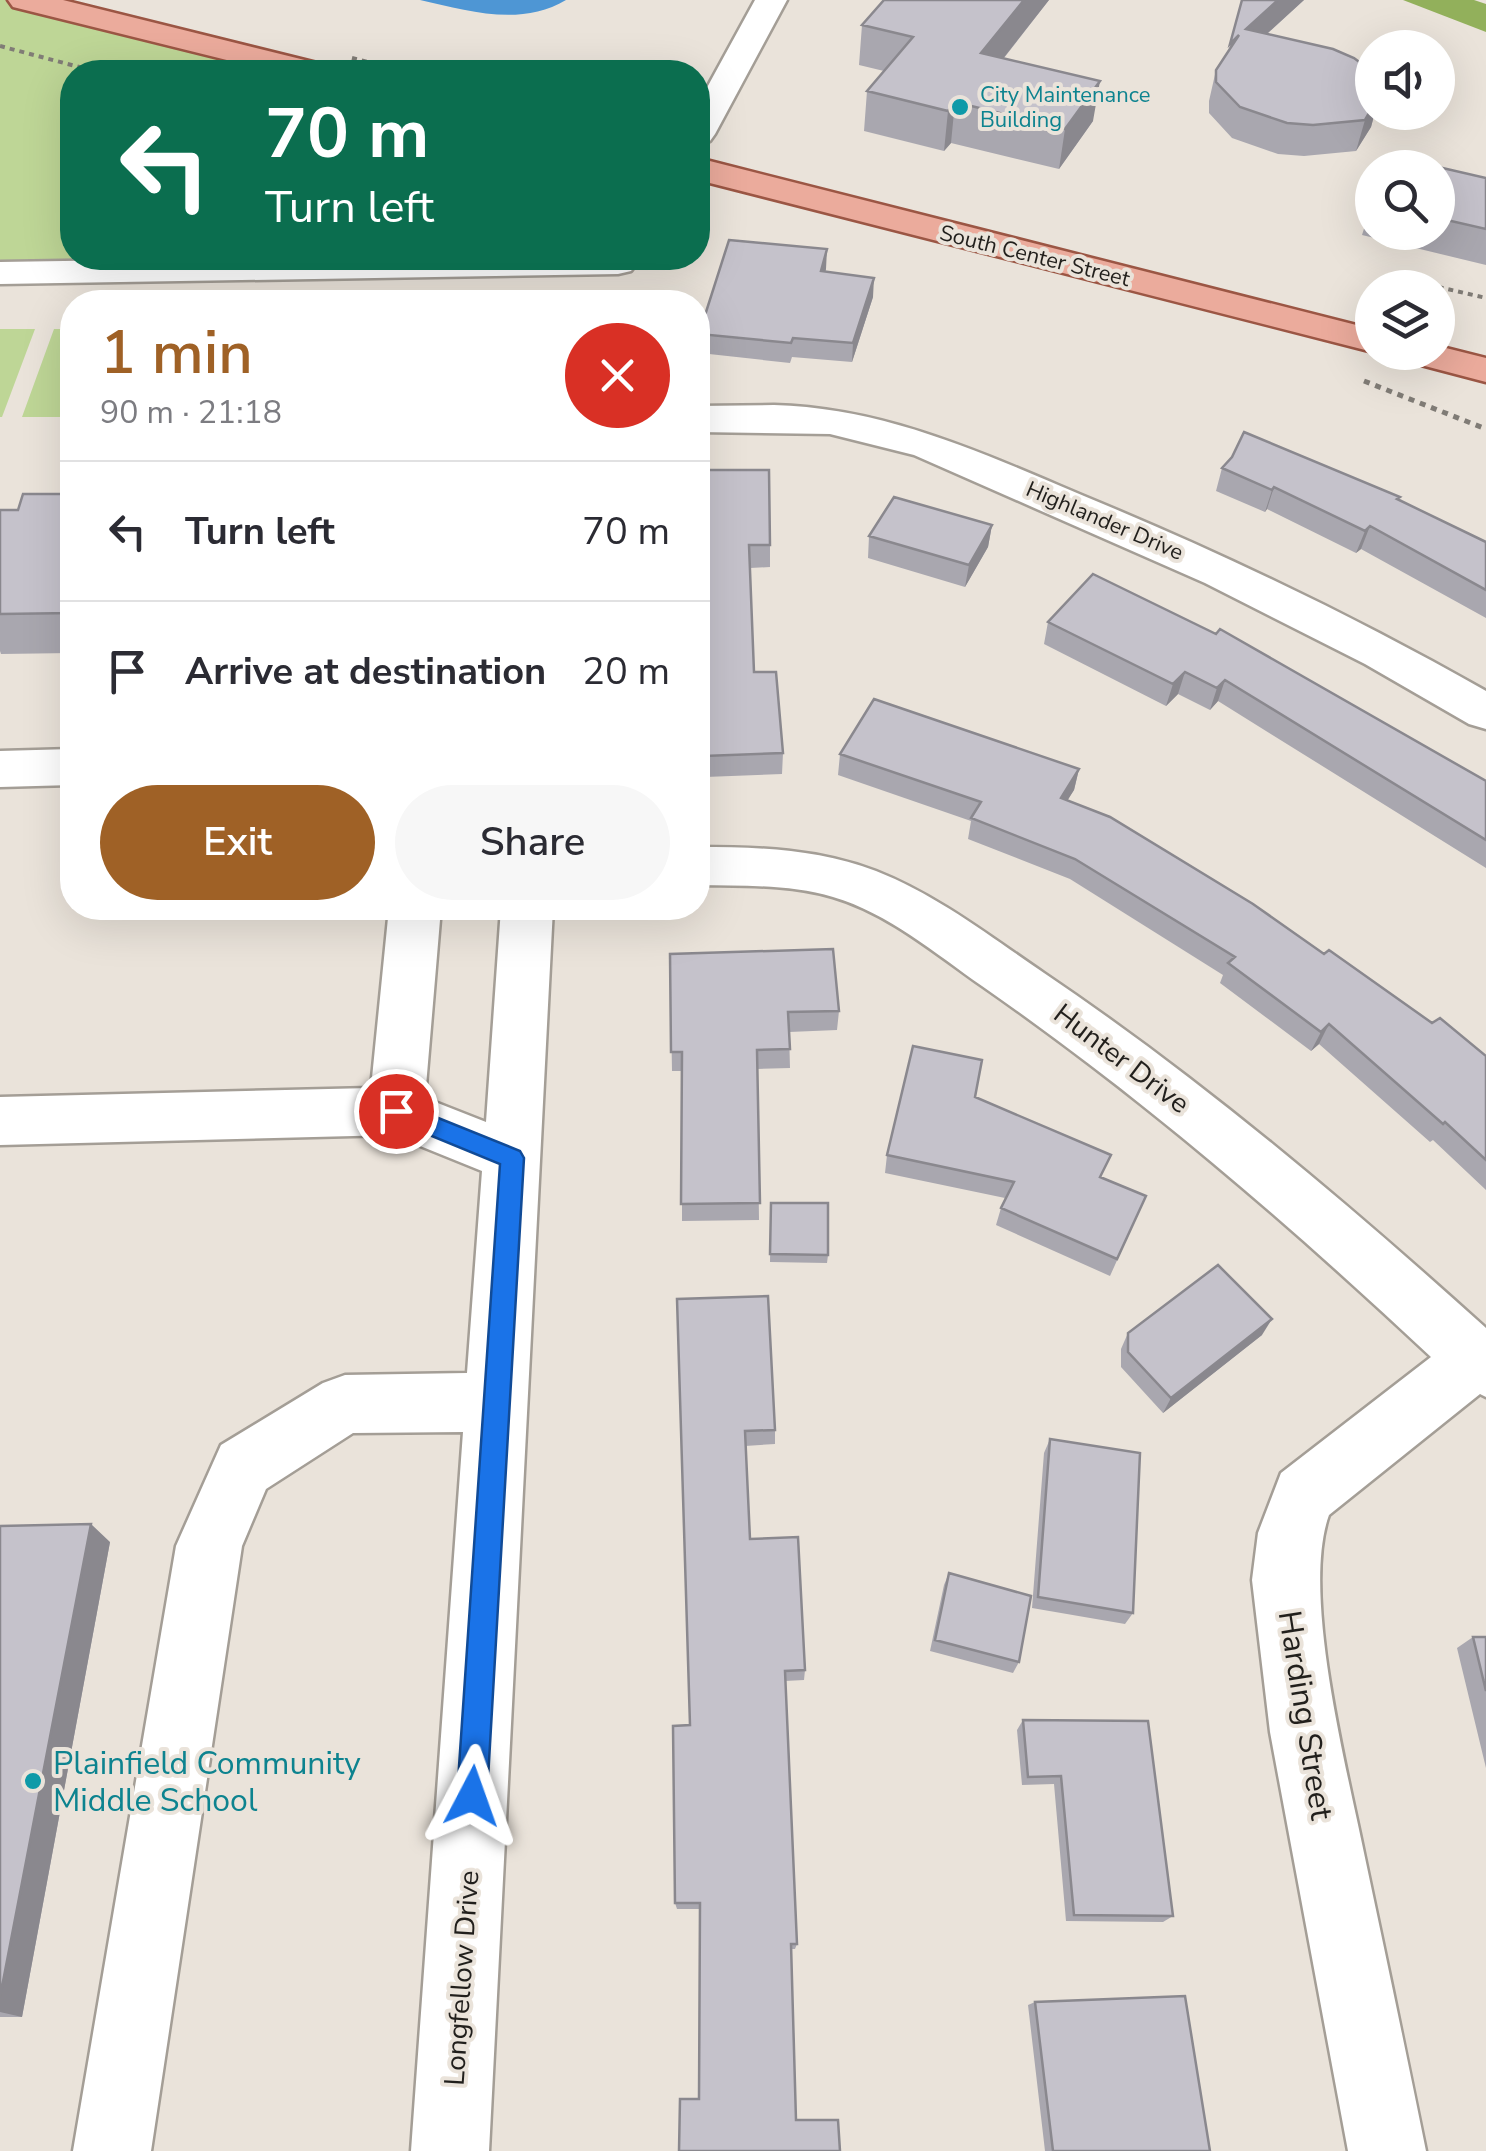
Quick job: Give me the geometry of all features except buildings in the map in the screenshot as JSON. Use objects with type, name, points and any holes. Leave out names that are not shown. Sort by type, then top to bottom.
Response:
[{"type":"main road","points":[[24,0],[60,4],[268,60]]},
{"type":"main road","name":"South Center Street","points":[[710,172],[1355,337]]},
{"type":"main road","points":[[1455,362],[1486,370]]},
{"type":"street","points":[[710,112],[771,0]]},
{"type":"street","points":[[0,273],[143,270]]},
{"type":"street","name":"Highlander Drive","points":[[710,419],[794,418],[849,424],[945,452],[1196,558],[1328,623],[1486,712]]},
{"type":"street","points":[[0,769],[60,768]]},
{"type":"street","name":"Hunter Drive","points":[[710,866],[790,868],[856,884],[904,906],[1082,1025],[1244,1150],[1481,1364]]},
{"type":"street","points":[[396,1111],[415,920]]},
{"type":"street","name":"Longfellow Drive","points":[[450,2151],[526,920]]},
{"type":"street","points":[[0,1121],[396,1111],[512,1158]]},
{"type":"street","name":"Harding Street","points":[[1387,2151],[1305,1732],[1285,1580],[1290,1533],[1304,1495],[1481,1364]]},
{"type":"street","points":[[112,2151],[208,1546],[243,1467],[346,1404],[496,1402]]},
{"type":"path","points":[[0,46],[60,62]]},
{"type":"path","points":[[1455,290],[1486,298]]},
{"type":"green space","points":[[0,0],[29,0],[268,60],[60,60],[60,270],[185,270],[0,273]]},
{"type":"green space","points":[[1403,0],[1474,0],[1486,4],[1486,32]]},
{"type":"green space","points":[[0,329],[35,329],[2,417],[0,417]]},
{"type":"green space","points":[[54,329],[60,329],[60,417],[22,417]]},
{"type":"water","points":[[420,0],[566,0],[549,8],[513,15],[475,12]]},
{"type":"place","name":"City Maintenance Building","points":[[960,107]]},
{"type":"place","name":"Plainfield Community Middle School","points":[[33,1781]]},
{"type":"route","points":[[396,1111],[512,1158],[472,1796]]}]
